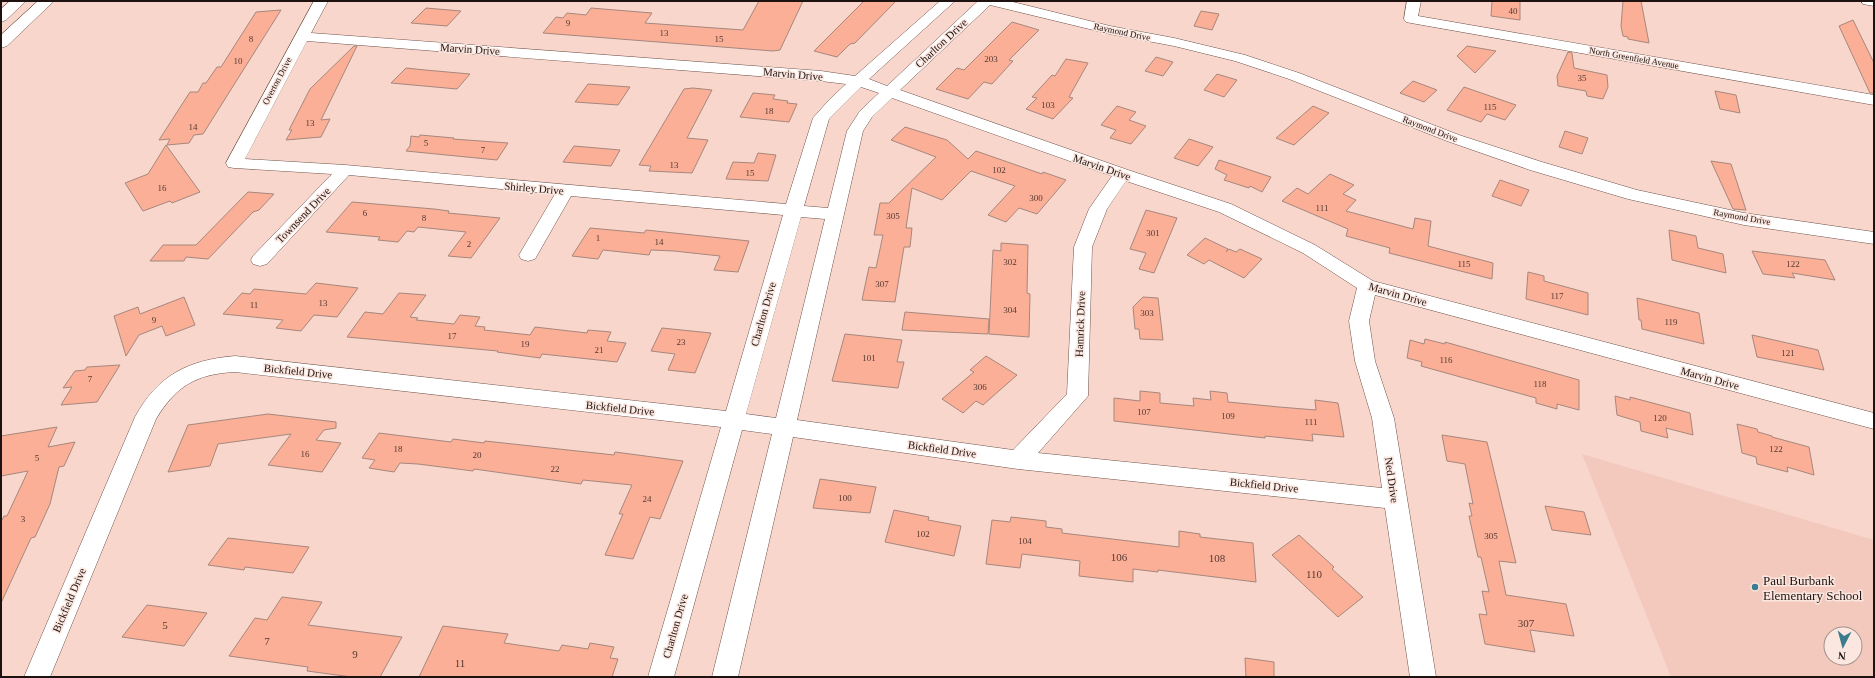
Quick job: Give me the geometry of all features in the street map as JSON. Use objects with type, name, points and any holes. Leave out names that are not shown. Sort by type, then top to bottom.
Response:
[{"type":"main road","points":[[1,17],[19,1]]},
{"type":"main road","points":[[1,43],[47,1]]},
{"type":"street","name":"Overton Drive","points":[[234,163],[321,1]]},
{"type":"street","name":"Charlton Drive","points":[[661,677],[792,212],[822,118],[829,108],[948,1]]},
{"type":"street","name":"Charlton Drive","points":[[725,677],[834,214],[858,125],[866,114],[986,1]]},
{"type":"street","name":"Raymond Drive","points":[[992,1],[1110,30],[1174,42],[1240,58],[1294,76],[1453,138],[1536,166],[1634,195],[1744,218],[1874,238]]},
{"type":"street","name":"North Greenfield Avenue","points":[[1414,1],[1411,19],[1874,100]]},
{"type":"street","points":[[1868,1],[1874,2]]},
{"type":"street","name":"Marvin Drive","points":[[301,36],[805,75],[859,81],[1122,174],[1225,208],[1309,249],[1367,286],[1874,422]]},
{"type":"street","name":"Shirley Drive","points":[[234,163],[345,170],[792,212],[834,214]]},
{"type":"street","name":"Townsend Drive","points":[[260,260],[345,170]]},
{"type":"street","name":"Hamrick Drive","points":[[1018,460],[1077,396],[1083,247],[1098,209],[1122,174]]},
{"type":"street","points":[[528,255],[565,191]]},
{"type":"street","name":"Ned Drive","points":[[1367,286],[1359,321],[1365,361],[1383,418],[1423,677]]},
{"type":"street","name":"Bickfield Drive","points":[[37,677],[146,417],[164,390],[189,373],[205,367],[235,364],[733,420],[1018,460],[1395,499]]},
{"type":"shaded area","name":"Paul Burbank Elementary School","points":[[1582,454],[1874,540],[1874,677],[1671,677]]},
{"type":"building","points":[[759,1],[803,1],[780,50],[773,51],[543,33],[556,17],[563,18],[567,13],[586,15],[591,8],[652,13],[645,23],[743,30]]},
{"type":"building","points":[[864,1],[896,1],[855,43],[850,44],[837,57],[814,51]]},
{"type":"building","points":[[1492,1],[1520,1],[1520,20],[1491,16]]},
{"type":"building","points":[[1623,1],[1641,1],[1649,43],[1628,39],[1628,37],[1623,36],[1621,26]]},
{"type":"building","points":[[426,8],[461,11],[447,26],[411,23]]},
{"type":"building","points":[[281,10],[203,134],[194,135],[189,143],[167,145],[170,139],[159,140],[190,92],[198,92],[203,83],[206,83],[217,67],[221,67],[256,12]]},
{"type":"building","points":[[1201,11],[1219,14],[1212,30],[1194,26]]},
{"type":"building","points":[[1853,20],[1874,63],[1874,93],[1870,93],[1839,26]]},
{"type":"building","points":[[1012,22],[1039,30],[1009,60],[1013,61],[992,84],[984,82],[968,99],[936,89],[957,68],[964,70]]},
{"type":"building","points":[[354,46],[357,46],[321,120],[330,119],[321,137],[286,140],[292,130],[289,130],[310,89]]},
{"type":"building","points":[[1467,46],[1496,51],[1475,73],[1457,56]]},
{"type":"building","points":[[1568,52],[1572,53],[1574,68],[1607,75],[1608,87],[1603,99],[1587,96],[1586,91],[1558,86],[1557,76]]},
{"type":"building","points":[[1156,57],[1173,62],[1163,76],[1145,71]]},
{"type":"building","points":[[1066,59],[1088,63],[1069,97],[1073,98],[1053,119],[1026,109],[1037,98],[1032,97],[1052,75],[1055,76]]},
{"type":"building","points":[[406,68],[470,74],[457,89],[391,83]]},
{"type":"building","points":[[1217,74],[1237,80],[1224,97],[1204,90]]},
{"type":"building","points":[[1413,81],[1437,90],[1424,102],[1400,93]]},
{"type":"building","points":[[588,84],[630,87],[618,105],[575,102]]},
{"type":"building","points":[[1464,87],[1516,105],[1505,120],[1487,114],[1481,122],[1447,110]]},
{"type":"building","points":[[693,88],[712,90],[687,138],[708,140],[692,173],[649,171],[651,166],[639,165],[684,89]]},
{"type":"building","points":[[1715,91],[1736,95],[1740,113],[1720,109]]},
{"type":"building","points":[[753,93],[775,95],[773,99],[797,104],[789,122],[740,117]]},
{"type":"building","points":[[1117,106],[1136,112],[1129,120],[1146,126],[1131,144],[1110,138],[1116,130],[1101,125]]},
{"type":"building","points":[[1313,106],[1329,113],[1294,145],[1276,138]]},
{"type":"building","points":[[905,127],[947,140],[968,159],[976,151],[1042,174],[1043,172],[1066,180],[1037,214],[1019,208],[1006,222],[988,215],[1015,186],[971,171],[942,200],[912,188],[906,228],[912,228],[910,247],[904,247],[895,302],[862,300],[869,267],[876,268],[883,235],[874,235],[880,203],[889,203],[936,157],[891,140]]},
{"type":"building","points":[[1565,131],[1588,138],[1582,154],[1559,147]]},
{"type":"building","points":[[420,135],[508,143],[497,160],[406,151],[410,146],[411,136],[419,137]]},
{"type":"building","points":[[1189,139],[1213,147],[1198,166],[1174,158]]},
{"type":"building","points":[[166,145],[200,192],[172,203],[170,201],[143,211],[125,183],[148,174]]},
{"type":"building","points":[[574,146],[620,150],[611,166],[563,162]]},
{"type":"building","points":[[758,153],[776,155],[768,181],[726,179],[733,162],[754,163]]},
{"type":"building","points":[[1219,160],[1271,177],[1262,192],[1250,186],[1249,188],[1224,180],[1227,175],[1215,169]]},
{"type":"building","points":[[1711,161],[1731,164],[1746,210],[1733,209]]},
{"type":"building","points":[[1330,174],[1354,185],[1343,194],[1356,200],[1346,211],[1413,229],[1415,218],[1431,221],[1428,246],[1493,263],[1492,279],[1389,253],[1390,248],[1346,236],[1348,229],[1282,201],[1297,188],[1308,194]]},
{"type":"building","points":[[1500,180],[1529,190],[1521,206],[1492,196]]},
{"type":"building","points":[[248,192],[274,194],[259,210],[253,212],[208,259],[186,257],[184,261],[150,261],[163,245],[196,245]]},
{"type":"building","points":[[352,202],[434,209],[449,211],[448,213],[500,218],[471,258],[448,256],[466,232],[418,227],[414,232],[407,231],[398,242],[378,240],[380,237],[326,232]]},
{"type":"building","points":[[1146,210],[1177,218],[1154,273],[1139,269],[1146,253],[1130,249]]},
{"type":"building","points":[[590,228],[644,233],[646,230],[749,241],[738,272],[714,270],[720,256],[674,251],[651,250],[649,255],[603,250],[598,259],[572,256]]},
{"type":"building","points":[[1669,230],[1696,236],[1698,248],[1723,254],[1726,273],[1672,260]]},
{"type":"building","points":[[1205,238],[1228,249],[1226,252],[1229,249],[1236,252],[1240,249],[1262,259],[1244,278],[1209,260],[1204,264],[1187,255]]},
{"type":"building","points":[[1001,243],[1028,245],[1027,293],[1030,294],[1029,337],[989,334],[993,250],[1001,251]]},
{"type":"building","points":[[1752,251],[1825,260],[1835,280],[1792,273],[1795,278],[1763,274]]},
{"type":"building","points":[[1528,272],[1544,276],[1544,281],[1588,293],[1588,315],[1526,299]]},
{"type":"building","points":[[316,283],[358,288],[337,317],[314,315],[301,331],[276,328],[283,320],[223,314],[242,293],[250,294],[254,289],[306,294]]},
{"type":"building","points":[[399,293],[426,295],[410,317],[418,318],[416,320],[454,324],[460,315],[480,317],[475,326],[485,327],[484,330],[530,335],[535,327],[587,333],[588,330],[611,332],[607,341],[626,343],[617,362],[542,354],[540,358],[497,352],[498,351],[347,337],[365,312],[383,314]]},
{"type":"building","points":[[184,297],[195,325],[166,336],[162,326],[139,335],[126,356],[114,316],[138,307],[140,314]]},
{"type":"building","points":[[1143,297],[1158,298],[1163,340],[1140,339],[1139,329],[1135,329],[1133,307]]},
{"type":"building","points":[[1637,298],[1699,313],[1704,344],[1642,329],[1641,320],[1639,320]]},
{"type":"building","points":[[905,312],[989,319],[988,334],[902,330]]},
{"type":"building","points":[[662,328],[711,333],[695,373],[668,370],[675,354],[651,351]]},
{"type":"building","points":[[845,334],[902,340],[897,362],[904,362],[898,388],[832,381]]},
{"type":"building","points":[[1752,335],[1818,350],[1824,370],[1757,357]]},
{"type":"building","points":[[1425,339],[1445,344],[1445,342],[1579,380],[1579,410],[1557,404],[1557,409],[1536,403],[1536,398],[1421,366],[1422,362],[1407,358],[1410,340],[1424,344]]},
{"type":"building","points":[[986,356],[1017,375],[983,405],[976,401],[963,413],[942,399],[974,372],[970,370]]},
{"type":"building","points":[[120,365],[97,402],[61,405],[72,387],[63,388],[75,371],[85,370],[87,367]]},
{"type":"building","points":[[1140,391],[1160,393],[1160,403],[1194,406],[1193,398],[1211,400],[1210,391],[1227,393],[1228,402],[1279,407],[1316,410],[1315,400],[1338,403],[1344,437],[1312,434],[1313,441],[1265,436],[1265,438],[1114,421],[1114,398],[1140,401]]},
{"type":"building","points":[[1615,396],[1630,400],[1630,397],[1690,413],[1693,435],[1666,428],[1668,438],[1641,431],[1640,422],[1617,415]]},
{"type":"building","points":[[268,414],[336,422],[336,428],[324,430],[316,440],[341,443],[322,472],[268,465],[291,434],[218,444],[210,466],[168,472],[188,425]]},
{"type":"building","points":[[1737,424],[1757,429],[1758,432],[1772,437],[1809,447],[1814,475],[1787,467],[1788,472],[1757,464],[1756,457],[1742,453]]},
{"type":"building","points":[[57,427],[48,447],[75,442],[64,466],[59,467],[50,504],[35,537],[31,538],[1,603],[1,522],[4,516],[7,516],[28,471],[1,476],[1,436]]},
{"type":"building","points":[[379,433],[451,442],[453,439],[614,455],[615,452],[683,461],[660,519],[650,517],[633,559],[605,555],[623,514],[619,514],[632,485],[583,480],[581,484],[474,469],[473,471],[418,464],[400,463],[394,472],[369,468],[375,460],[362,458]]},
{"type":"building","points":[[1442,435],[1487,442],[1516,563],[1499,561],[1506,595],[1566,604],[1574,636],[1530,630],[1535,652],[1485,644],[1479,614],[1487,615],[1482,591],[1489,592],[1481,557],[1478,557],[1469,516],[1472,516],[1469,503],[1473,504],[1465,464],[1447,461]]},
{"type":"building","points":[[820,479],[876,487],[870,513],[813,508]]},
{"type":"building","points":[[1545,506],[1584,512],[1591,535],[1552,530]]},
{"type":"building","points":[[894,510],[929,517],[928,520],[961,526],[954,556],[885,542]]},
{"type":"building","points":[[1011,517],[1046,521],[1046,527],[1062,529],[1062,533],[1179,547],[1179,531],[1200,534],[1200,537],[1253,543],[1256,582],[1158,570],[1158,572],[1133,569],[1133,582],[1079,576],[1080,561],[1022,554],[1020,568],[986,564],[992,520],[1010,522]]},
{"type":"building","points":[[1299,535],[1334,567],[1332,569],[1363,597],[1338,617],[1272,555]]},
{"type":"building","points":[[228,538],[309,547],[293,573],[245,567],[244,570],[208,565]]},
{"type":"building","points":[[282,597],[322,602],[308,625],[402,637],[380,677],[352,677],[307,671],[308,667],[229,656],[255,618],[267,620]]},
{"type":"building","points":[[147,605],[207,613],[184,646],[122,637]]},
{"type":"building","points":[[443,626],[508,634],[504,643],[559,651],[562,645],[588,649],[590,643],[614,647],[610,658],[618,659],[612,677],[419,677]]},
{"type":"building","points":[[1245,658],[1274,662],[1274,677],[1246,677]]},
{"type":"place","name":"Paul Burbank Elementary School","points":[[1755,587]]}]
